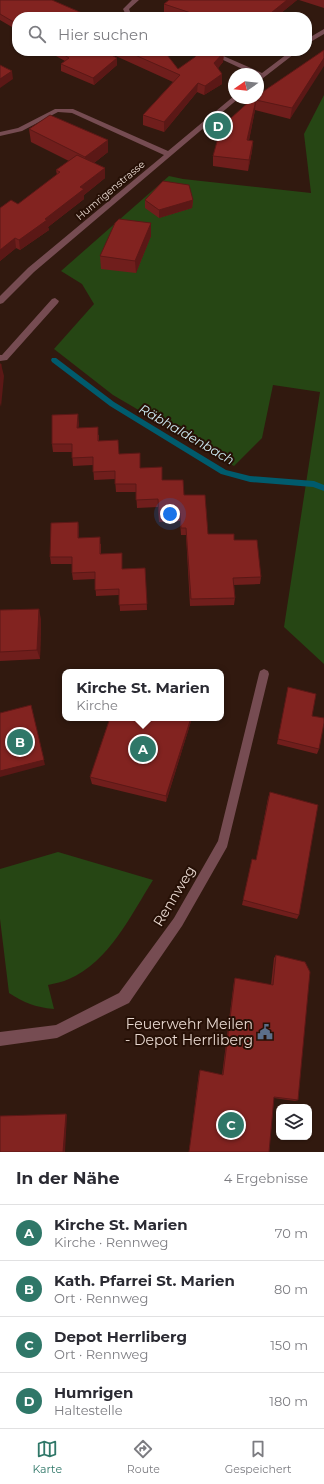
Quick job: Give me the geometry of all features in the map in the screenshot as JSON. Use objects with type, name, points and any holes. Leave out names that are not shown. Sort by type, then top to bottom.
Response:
[{"type":"street","points":[[127,12],[126,9],[136,0]]},
{"type":"street","points":[[312,39],[324,31]]},
{"type":"street","points":[[217,56],[240,68]]},
{"type":"street","points":[[264,75],[289,56]]},
{"type":"street","name":"Humrigenstrasse","points":[[0,302],[31,270],[229,104]]},
{"type":"street","points":[[0,134],[20,130],[57,110],[73,111],[169,154]]},
{"type":"street","points":[[0,358],[4,358],[55,301]]},
{"type":"street","name":"Rennweg","points":[[0,1040],[57,1031],[124,998],[178,922],[223,843],[264,674]]},
{"type":"green space","points":[[324,95],[324,664],[284,627],[320,392],[273,385],[262,438],[234,466],[113,395],[54,349],[94,304],[82,284],[61,271],[169,176],[183,179],[311,193],[304,134]]},
{"type":"green space","points":[[58,852],[153,880],[118,936],[96,961],[69,979],[48,985],[54,1009],[30,1004],[9,993],[0,919],[0,869]]},
{"type":"building","points":[[0,0],[52,0],[80,12],[12,12],[12,21],[0,14]]},
{"type":"building","points":[[169,0],[287,0],[272,12],[188,12],[164,4]]},
{"type":"building","points":[[324,50],[324,58],[292,108],[264,102],[264,91]]},
{"type":"building","points":[[66,56],[113,56],[117,58],[93,78],[61,64],[69,58]]},
{"type":"building","points":[[137,56],[168,56],[178,69],[196,56],[220,56],[214,63],[222,74],[205,86],[198,83],[164,122],[143,115],[180,75]]},
{"type":"building","points":[[0,65],[12,71],[0,79]]},
{"type":"building","points":[[246,104],[255,104],[247,140],[253,141],[249,160],[213,156],[221,127]]},
{"type":"building","points":[[50,115],[108,140],[85,157],[29,129]]},
{"type":"building","points":[[77,155],[105,168],[80,187],[84,189],[45,219],[47,220],[19,240],[15,238],[0,250],[0,208],[11,200],[18,204],[60,172],[56,170]]},
{"type":"building","points":[[163,181],[189,185],[193,200],[159,210],[145,200]]},
{"type":"building","points":[[119,219],[151,223],[135,261],[100,256],[115,223]]},
{"type":"building","points":[[78,414],[77,428],[98,427],[98,441],[118,440],[119,454],[140,453],[140,468],[162,467],[162,480],[183,480],[184,495],[205,495],[208,534],[234,534],[234,540],[257,540],[261,577],[233,578],[235,598],[191,599],[186,528],[181,528],[180,513],[159,514],[158,499],[136,500],[136,484],[115,484],[115,471],[93,472],[93,457],[72,458],[72,444],[52,444],[52,415]]},
{"type":"building","points":[[78,522],[78,538],[100,537],[100,554],[122,553],[122,569],[145,568],[147,604],[119,605],[119,589],[95,590],[95,572],[72,573],[72,557],[50,557],[51,523]]},
{"type":"building","points":[[39,609],[37,650],[0,652],[0,610]]},
{"type":"building","points":[[288,687],[316,694],[312,716],[324,718],[319,749],[278,739]]},
{"type":"building","points":[[31,705],[44,760],[0,771],[0,713]]},
{"type":"building","points":[[109,721],[190,721],[166,796],[90,777]]},
{"type":"building","points":[[270,792],[318,805],[299,915],[243,900],[252,859],[256,860]]},
{"type":"building","name":"Feuerwehr Meilen - Depot Herrliberg","points":[[276,955],[305,962],[310,972],[298,1100],[274,1097],[269,1152],[189,1152],[200,1070],[223,1075],[235,978],[273,985]]},
{"type":"building","points":[[66,1114],[63,1152],[0,1152],[0,1116]]},
{"type":"waterway","name":"Räbhaldenbach","points":[[54,360],[112,404],[224,472],[250,479],[314,484],[324,488]]},
{"type":"place","name":"Humrigen","points":[[218,126]]},
{"type":"place","name":"Kath. Pfarrei St. Marien","points":[[20,742]]},
{"type":"place","name":"Kirche St. Marien","points":[[143,749]]},
{"type":"place","name":"Feuerwehr Meilen - Depot Herrliberg","points":[[265,1032]]},
{"type":"place","name":"Depot Herrliberg","points":[[231,1125]]}]
